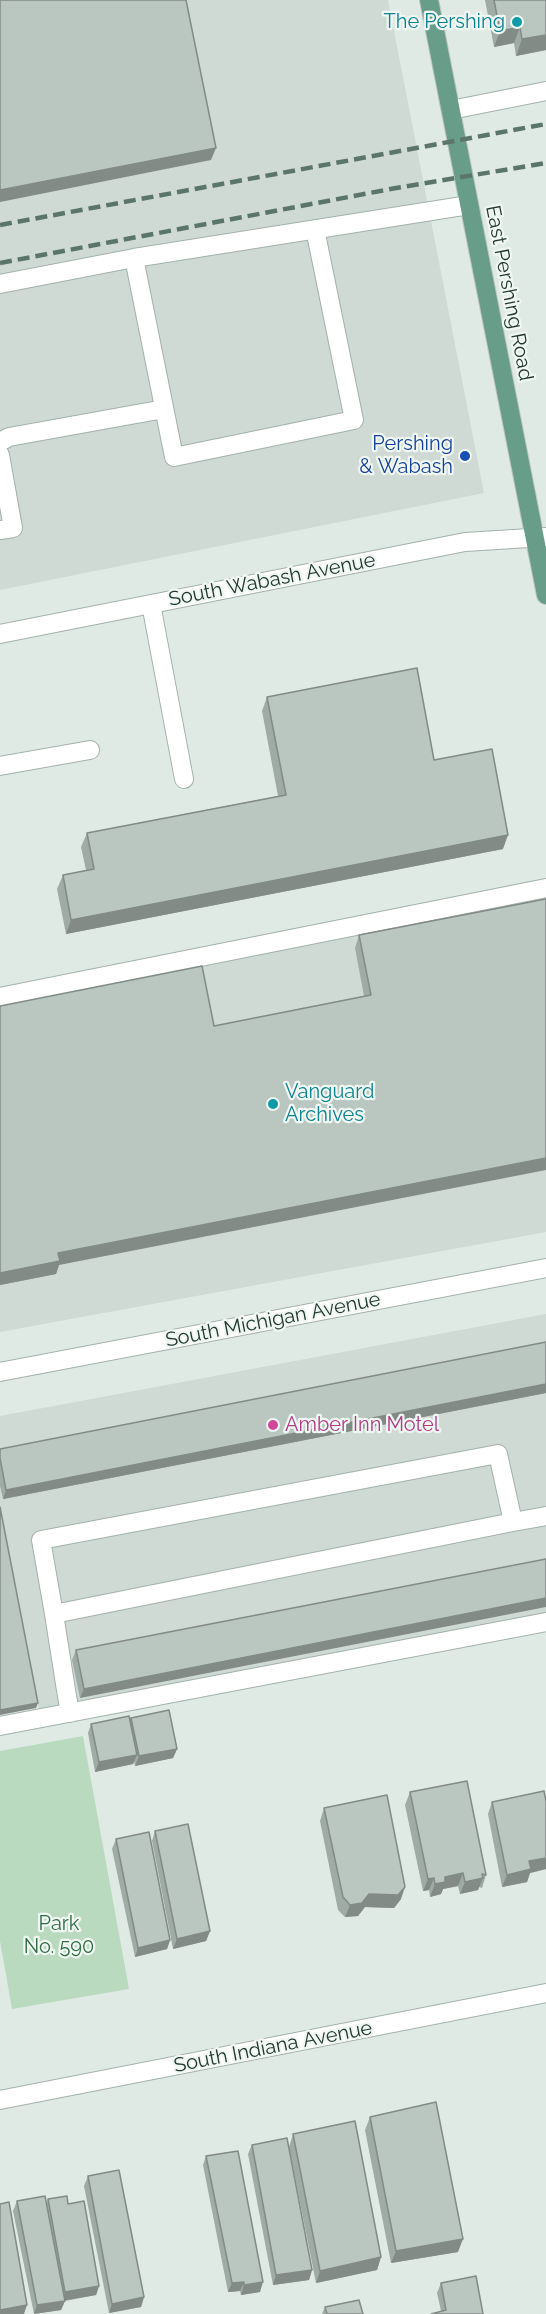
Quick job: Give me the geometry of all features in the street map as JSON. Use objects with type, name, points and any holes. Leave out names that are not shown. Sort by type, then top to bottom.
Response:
[{"type":"main road","name":"East Pershing Road","points":[[429,0],[469,205],[540,538],[546,596]]},
{"type":"street","points":[[451,110],[546,91]]},
{"type":"street","points":[[0,284],[134,258],[469,205]]},
{"type":"street","points":[[134,258],[174,458],[354,420],[315,229]]},
{"type":"street","points":[[0,442],[9,437],[164,409]]},
{"type":"street","points":[[0,455],[13,528],[0,530]]},
{"type":"street","name":"South Wabash Avenue","points":[[0,634],[465,543],[540,538]]},
{"type":"street","points":[[151,604],[184,779]]},
{"type":"street","points":[[0,766],[90,750]]},
{"type":"street","points":[[0,997],[546,888]]},
{"type":"street","name":"South Michigan Avenue","points":[[0,1372],[546,1268]]},
{"type":"street","points":[[70,1713],[41,1540],[498,1454],[513,1522]]},
{"type":"street","points":[[54,1614],[546,1516]]},
{"type":"street","points":[[0,1726],[546,1623]]},
{"type":"street","name":"South Indiana Avenue","points":[[0,2100],[546,1993]]},
{"type":"shaded area","points":[[0,0],[388,0],[484,493],[0,590]]},
{"type":"shaded area","name":"Vanguard Archives","points":[[546,888],[546,1232],[0,1332],[0,997]]},
{"type":"shaded area","points":[[546,1314],[546,1622],[41,1719],[0,1512],[0,1416]]},
{"type":"green space","name":"Park No. 590","points":[[83,1736],[129,1989],[12,2009],[0,1941],[0,1751]]},
{"type":"building","points":[[0,0],[186,0],[216,148],[0,190]]},
{"type":"building","points":[[494,0],[546,0],[546,35],[522,39],[520,27],[500,31]]},
{"type":"building","points":[[417,668],[434,760],[492,749],[508,835],[71,920],[63,875],[94,869],[87,833],[286,795],[267,697]]},
{"type":"building","name":"Vanguard Archives","points":[[546,899],[546,1158],[58,1253],[60,1261],[0,1273],[0,1006],[202,966],[214,1026],[371,995],[359,935]]},
{"type":"building","name":"Amber Inn Motel","points":[[546,1342],[546,1384],[6,1490],[0,1449]]},
{"type":"building","points":[[0,1507],[38,1703],[0,1710]]},
{"type":"building","points":[[546,1559],[546,1598],[84,1689],[76,1650]]},
{"type":"building","points":[[169,1710],[177,1749],[139,1756],[131,1718]]},
{"type":"building","points":[[129,1716],[137,1755],[99,1762],[91,1724]]},
{"type":"building","points":[[467,1781],[486,1875],[482,1874],[483,1878],[465,1882],[463,1873],[445,1877],[445,1882],[435,1884],[434,1878],[428,1879],[410,1792]]},
{"type":"building","points":[[544,1791],[546,1858],[529,1861],[531,1869],[507,1875],[492,1802]]},
{"type":"building","points":[[387,1795],[405,1887],[398,1895],[369,1894],[362,1903],[350,1905],[343,1897],[324,1808]]},
{"type":"building","points":[[188,1824],[210,1931],[177,1939],[155,1831]]},
{"type":"building","points":[[149,1832],[170,1940],[138,1948],[116,1839]]},
{"type":"building","points":[[436,2102],[463,2239],[396,2251],[370,2117]]},
{"type":"building","points":[[355,2121],[381,2257],[320,2271],[293,2134]]},
{"type":"building","points":[[287,2138],[312,2270],[276,2275],[252,2145]]},
{"type":"building","points":[[238,2151],[263,2282],[244,2285],[244,2282],[232,2283],[206,2156]]},
{"type":"building","points":[[119,2170],[144,2297],[112,2304],[88,2176]]},
{"type":"building","points":[[45,2196],[65,2301],[37,2305],[17,2201]]},
{"type":"building","points":[[67,2196],[68,2204],[84,2201],[99,2286],[65,2292],[48,2199]]},
{"type":"building","points":[[9,2202],[27,2305],[0,2310],[0,2204]]},
{"type":"building","points":[[476,2276],[483,2314],[431,2314],[446,2310],[441,2283]]},
{"type":"building","points":[[359,2300],[363,2314],[327,2314],[325,2307]]},
{"type":"railway","points":[[0,225],[546,124]]},
{"type":"railway","points":[[0,263],[396,188],[546,163]]},
{"type":"place","name":"The Pershing","points":[[517,22]]},
{"type":"place","name":"Pershing & Wabash","points":[[465,456]]},
{"type":"place","name":"Vanguard Archives","points":[[273,1104]]},
{"type":"place","name":"Amber Inn Motel","points":[[273,1425]]}]
